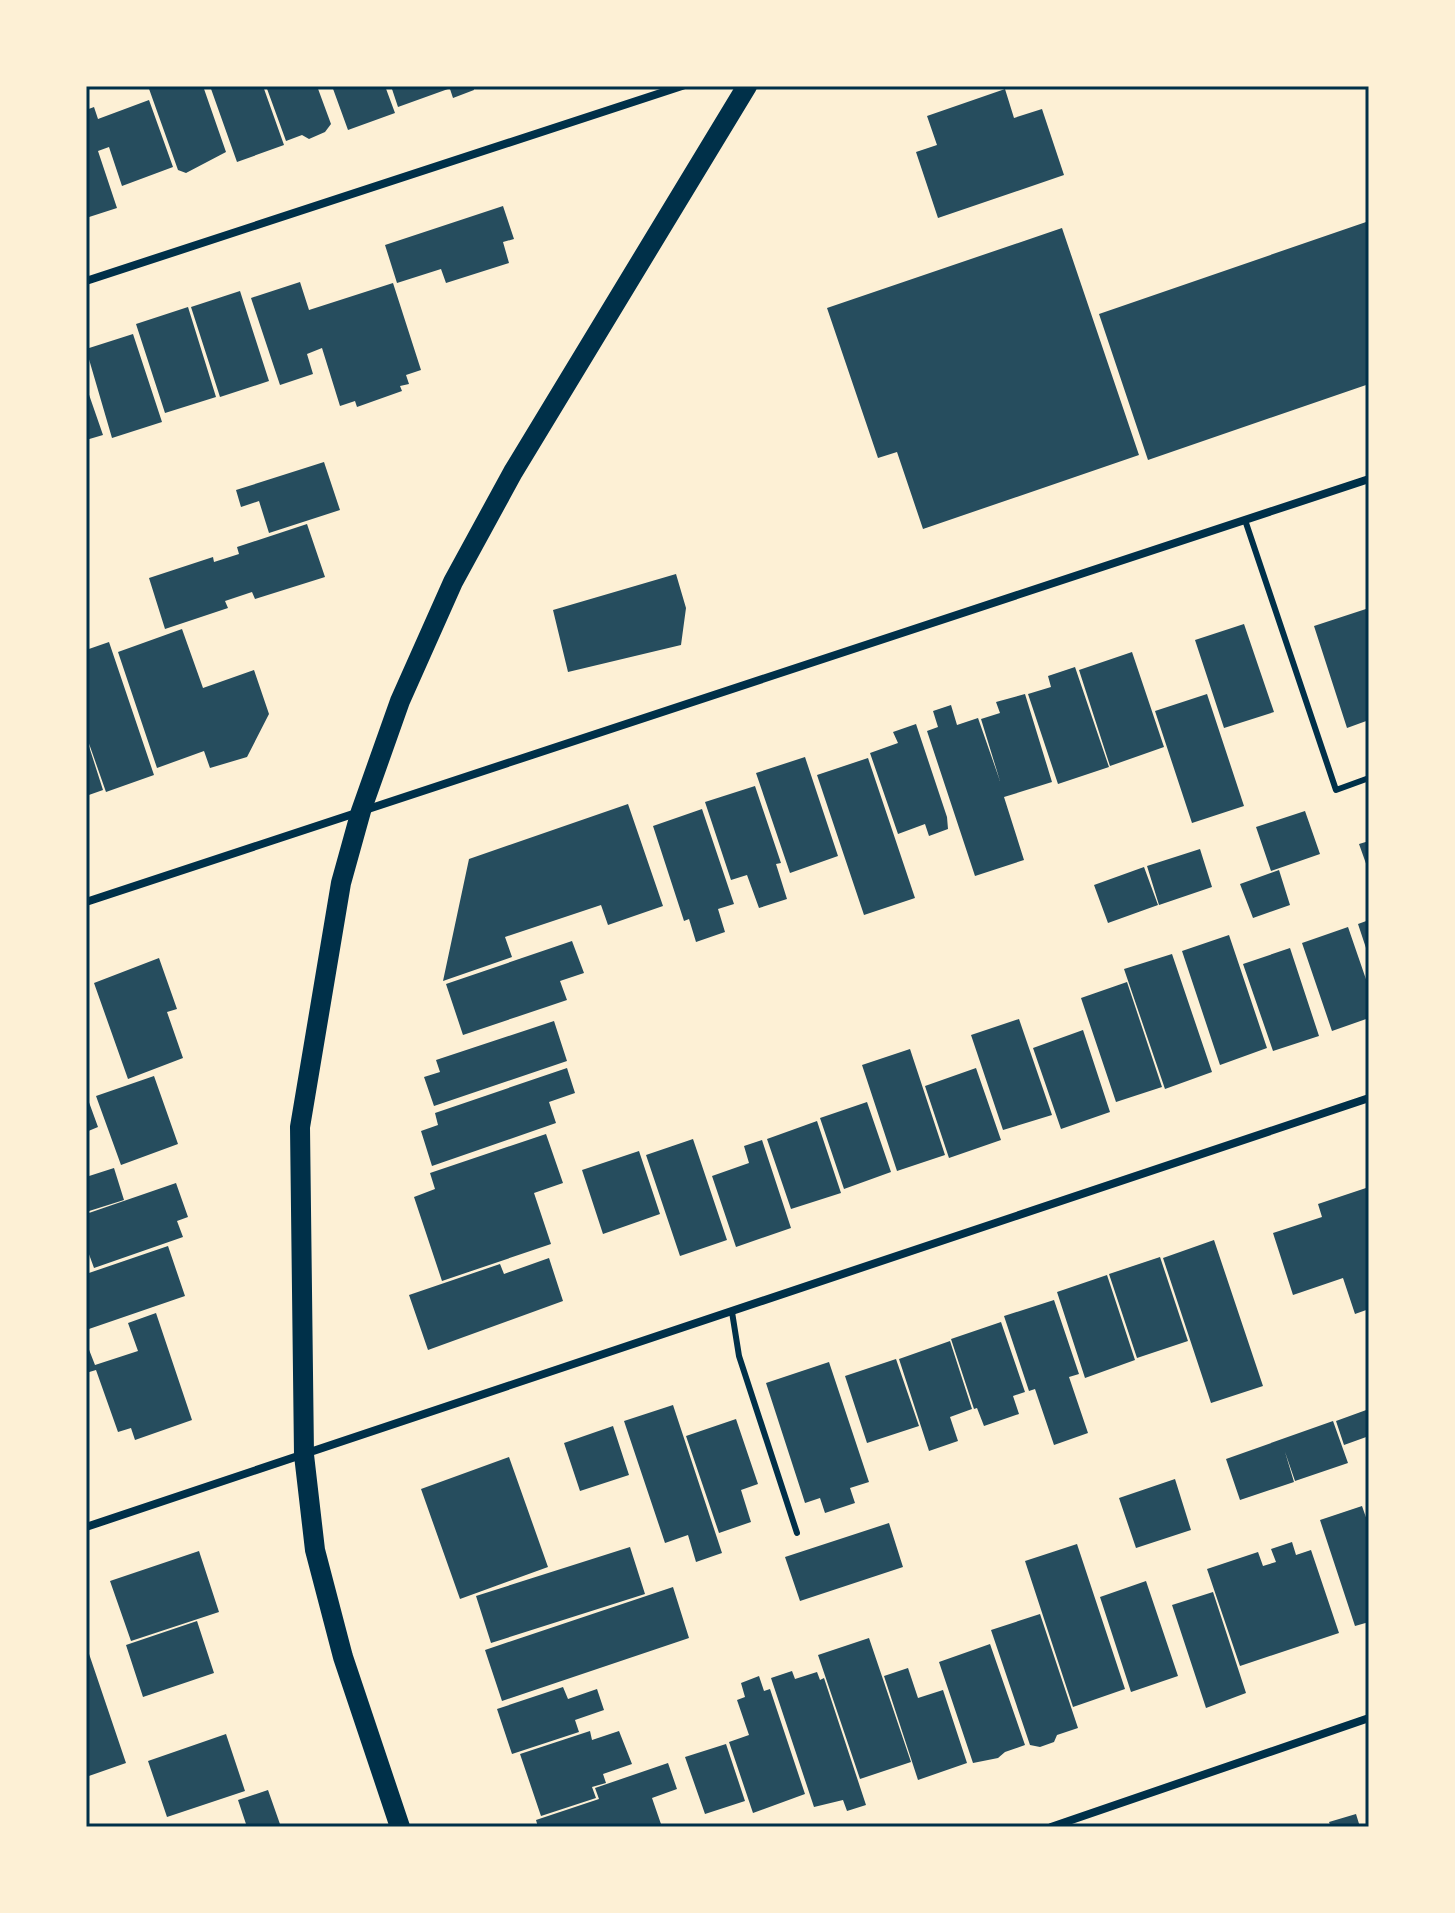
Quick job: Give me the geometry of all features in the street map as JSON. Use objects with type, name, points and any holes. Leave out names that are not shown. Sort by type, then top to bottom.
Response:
[{"type":"main road","points":[[400,1827],[339,1642],[315,1550],[304,1455],[300,1127],[341,883],[361,811],[400,701],[453,582],[513,472],[747,86]]},
{"type":"street","points":[[86,281],[682,86]]},
{"type":"street","points":[[86,902],[1369,479]]},
{"type":"street","points":[[86,1527],[1369,1098]]},
{"type":"street","points":[[1051,1827],[1369,1718]]},
{"type":"lane","points":[[1245,520],[1336,790],[1369,778]]},
{"type":"lane","points":[[732,1312],[739,1356],[797,1533]]},
{"type":"building","points":[[148,86],[203,86],[226,152],[186,173],[178,170]]},
{"type":"building","points":[[210,86],[263,86],[284,145],[237,162]]},
{"type":"building","points":[[266,86],[317,86],[331,124],[325,132],[309,139],[302,135],[286,141]]},
{"type":"building","points":[[332,86],[385,86],[395,113],[348,130]]},
{"type":"building","points":[[391,86],[447,86],[448,89],[398,107]]},
{"type":"building","points":[[449,86],[473,86],[474,90],[453,98]]},
{"type":"building","points":[[1005,89],[1014,118],[1042,109],[1064,175],[938,218],[916,152],[937,145],[927,116]]},
{"type":"building","points":[[149,100],[173,167],[122,186],[109,147],[98,151],[117,208],[86,218],[86,110],[94,107],[98,119]]},
{"type":"building","points":[[503,206],[514,239],[503,242],[509,263],[446,283],[441,269],[397,283],[385,245]]},
{"type":"building","points":[[1369,221],[1369,384],[1148,460],[1099,314]]},
{"type":"building","points":[[1062,228],[1139,455],[923,529],[897,452],[878,458],[827,308]]},
{"type":"building","points":[[300,282],[309,310],[393,283],[421,370],[406,375],[409,384],[400,386],[402,391],[357,407],[355,401],[340,406],[322,348],[307,354],[313,374],[280,385],[251,298]]},
{"type":"building","points":[[240,291],[269,381],[220,397],[191,307]]},
{"type":"building","points":[[188,307],[216,397],[165,413],[136,324]]},
{"type":"building","points":[[133,334],[162,422],[112,438],[86,349]]},
{"type":"building","points":[[86,386],[103,435],[86,440]]},
{"type":"building","points":[[324,462],[340,510],[269,533],[259,501],[241,507],[236,490]]},
{"type":"building","points":[[307,524],[325,577],[255,599],[252,592],[225,601],[228,608],[165,629],[149,578],[213,557],[214,562],[239,554],[237,547]]},
{"type":"building","points":[[676,574],[686,608],[681,645],[568,672],[553,610]]},
{"type":"building","points":[[1369,608],[1369,720],[1347,728],[1314,626]]},
{"type":"building","points":[[1244,624],[1274,712],[1224,728],[1195,640]]},
{"type":"building","points":[[182,629],[203,688],[254,670],[269,714],[247,757],[210,768],[204,751],[157,768],[118,652]]},
{"type":"building","points":[[109,642],[154,775],[106,792],[86,735],[86,650]]},
{"type":"building","points":[[1132,652],[1164,747],[1110,766],[1079,670]]},
{"type":"building","points":[[1075,667],[1109,767],[1058,784],[1028,694],[1051,687],[1048,676]]},
{"type":"building","points":[[1025,694],[1052,782],[1004,797],[1024,860],[975,876],[927,731],[938,727],[933,711],[951,705],[957,725],[978,718],[1000,781],[981,719],[1000,713],[996,702]]},
{"type":"building","points":[[1207,694],[1244,806],[1192,823],[1155,711]]},
{"type":"building","points":[[916,724],[947,817],[948,829],[929,836],[925,824],[898,834],[870,753],[898,743],[893,732]]},
{"type":"building","points":[[86,741],[103,790],[86,796]]},
{"type":"building","points":[[805,757],[838,856],[790,873],[756,773]]},
{"type":"building","points":[[868,758],[915,898],[864,915],[817,775]]},
{"type":"building","points":[[755,786],[781,863],[776,864],[787,899],[759,908],[747,875],[731,880],[705,802]]},
{"type":"building","points":[[628,804],[663,906],[608,925],[601,905],[505,937],[512,957],[443,981],[469,859]]},
{"type":"building","points":[[702,809],[734,904],[718,909],[725,932],[696,942],[689,919],[684,921],[653,826]]},
{"type":"building","points":[[1305,811],[1320,854],[1271,871],[1256,827]]},
{"type":"building","points":[[1369,841],[1369,872],[1359,844]]},
{"type":"building","points":[[1200,849],[1212,887],[1159,905],[1147,866]]},
{"type":"building","points":[[1144,867],[1158,905],[1108,923],[1094,885]]},
{"type":"building","points":[[1279,870],[1290,905],[1253,918],[1240,884]]},
{"type":"building","points":[[1369,920],[1369,954],[1368,954],[1358,924]]},
{"type":"building","points":[[1348,927],[1369,988],[1369,1018],[1332,1031],[1302,943]]},
{"type":"building","points":[[1229,935],[1267,1048],[1220,1065],[1182,951]]},
{"type":"building","points":[[572,941],[584,973],[560,981],[567,1000],[463,1035],[446,984]]},
{"type":"building","points":[[1290,948],[1319,1036],[1273,1051],[1243,964]]},
{"type":"building","points":[[1172,954],[1212,1072],[1165,1089],[1124,969]]},
{"type":"building","points":[[159,958],[177,1009],[167,1012],[183,1058],[128,1079],[94,983]]},
{"type":"building","points":[[1127,982],[1162,1087],[1116,1102],[1081,998]]},
{"type":"building","points":[[1019,1019],[1052,1115],[1003,1130],[971,1035]]},
{"type":"building","points":[[554,1021],[567,1061],[434,1106],[424,1077],[440,1072],[436,1060]]},
{"type":"building","points":[[1083,1030],[1110,1112],[1061,1129],[1033,1048]]},
{"type":"building","points":[[910,1049],[945,1155],[897,1171],[862,1065]]},
{"type":"building","points":[[567,1068],[575,1093],[549,1102],[556,1123],[432,1166],[421,1131],[438,1125],[435,1113]]},
{"type":"building","points":[[976,1068],[1001,1140],[949,1158],[925,1086]]},
{"type":"building","points":[[154,1076],[178,1144],[121,1165],[96,1096]]},
{"type":"building","points":[[86,1094],[98,1127],[86,1132]]},
{"type":"building","points":[[867,1102],[891,1172],[844,1189],[820,1118]]},
{"type":"building","points":[[817,1121],[841,1193],[791,1209],[767,1139]]},
{"type":"building","points":[[546,1134],[563,1183],[534,1193],[551,1244],[442,1281],[414,1197],[435,1189],[430,1173]]},
{"type":"building","points":[[693,1139],[727,1240],[680,1256],[646,1155]]},
{"type":"building","points":[[762,1140],[791,1228],[736,1247],[712,1176],[749,1163],[744,1146]]},
{"type":"building","points":[[639,1151],[660,1214],[603,1234],[582,1170]]},
{"type":"building","points":[[114,1168],[124,1200],[86,1212],[86,1177]]},
{"type":"building","points":[[176,1183],[188,1217],[177,1221],[183,1237],[94,1268],[86,1246],[86,1214]]},
{"type":"building","points":[[1369,1187],[1369,1309],[1355,1314],[1343,1278],[1293,1295],[1273,1233],[1322,1217],[1318,1204]]},
{"type":"building","points":[[1214,1240],[1263,1386],[1211,1403],[1163,1258]]},
{"type":"building","points":[[168,1246],[185,1296],[86,1330],[86,1274]]},
{"type":"building","points":[[1160,1257],[1188,1341],[1137,1358],[1109,1274]]},
{"type":"building","points":[[549,1258],[563,1301],[428,1350],[409,1295],[500,1264],[504,1274]]},
{"type":"building","points":[[1107,1275],[1135,1360],[1085,1378],[1057,1292]]},
{"type":"building","points":[[1054,1300],[1079,1374],[1069,1377],[1088,1433],[1054,1445],[1035,1389],[1029,1391],[1004,1316]]},
{"type":"building","points":[[156,1313],[192,1420],[135,1440],[131,1428],[118,1432],[96,1370],[86,1373],[86,1342],[95,1365],[138,1351],[128,1323]]},
{"type":"building","points":[[1001,1322],[1025,1392],[1013,1396],[1019,1414],[984,1426],[977,1408],[974,1409],[951,1339]]},
{"type":"building","points":[[950,1341],[972,1409],[950,1417],[958,1441],[929,1451],[899,1359]]},
{"type":"building","points":[[896,1359],[919,1426],[867,1443],[845,1376]]},
{"type":"building","points":[[829,1362],[869,1482],[850,1488],[855,1503],[825,1513],[820,1498],[805,1503],[766,1383]]},
{"type":"building","points":[[673,1405],[722,1553],[696,1562],[688,1535],[665,1543],[624,1421]]},
{"type":"building","points":[[1369,1409],[1369,1436],[1344,1445],[1336,1421]]},
{"type":"building","points":[[736,1419],[758,1484],[741,1490],[751,1522],[719,1533],[686,1436]]},
{"type":"building","points":[[1333,1421],[1348,1463],[1295,1481],[1285,1452],[1294,1482],[1240,1500],[1226,1459]]},
{"type":"building","points":[[613,1426],[629,1475],[580,1491],[564,1443]]},
{"type":"building","points":[[509,1457],[548,1567],[460,1599],[421,1489]]},
{"type":"building","points":[[1175,1479],[1191,1530],[1136,1548],[1119,1498]]},
{"type":"building","points":[[1362,1506],[1369,1526],[1369,1622],[1355,1626],[1320,1520]]},
{"type":"building","points":[[889,1523],[903,1567],[800,1601],[785,1557]]},
{"type":"building","points":[[1292,1542],[1296,1555],[1311,1550],[1339,1633],[1240,1666],[1207,1569],[1258,1552],[1263,1566],[1276,1562],[1271,1549]]},
{"type":"building","points":[[1077,1544],[1125,1689],[1073,1707],[1025,1561]]},
{"type":"building","points":[[630,1547],[645,1594],[491,1643],[476,1596]]},
{"type":"building","points":[[199,1551],[219,1612],[131,1641],[110,1581]]},
{"type":"building","points":[[1146,1581],[1178,1676],[1131,1692],[1100,1597]]},
{"type":"building","points":[[673,1587],[689,1638],[502,1701],[485,1650]]},
{"type":"building","points":[[1213,1592],[1246,1693],[1206,1708],[1172,1605]]},
{"type":"building","points":[[1040,1614],[1078,1728],[1057,1735],[1054,1742],[1040,1747],[1030,1745],[991,1630]]},
{"type":"building","points":[[197,1621],[214,1673],[143,1697],[126,1645]]},
{"type":"building","points":[[869,1638],[911,1762],[860,1779],[818,1655]]},
{"type":"building","points":[[990,1644],[1025,1745],[998,1758],[973,1763],[939,1662]]},
{"type":"building","points":[[86,1645],[126,1763],[86,1777]]},
{"type":"building","points":[[908,1668],[918,1698],[943,1690],[967,1763],[918,1780],[884,1676]]},
{"type":"building","points":[[792,1671],[795,1679],[817,1672],[820,1680],[824,1678],[866,1805],[847,1811],[843,1800],[814,1807],[771,1678]]},
{"type":"building","points":[[759,1676],[764,1691],[770,1689],[805,1794],[753,1813],[729,1742],[749,1735],[737,1700],[745,1697],[741,1683]]},
{"type":"building","points":[[563,1687],[568,1699],[597,1689],[604,1710],[575,1720],[579,1732],[512,1754],[497,1709]]},
{"type":"building","points":[[590,1731],[592,1740],[619,1731],[632,1764],[603,1774],[606,1783],[592,1787],[596,1798],[541,1816],[520,1754]]},
{"type":"building","points":[[226,1734],[245,1791],[167,1817],[148,1761]]},
{"type":"building","points":[[726,1744],[745,1801],[705,1814],[685,1757]]},
{"type":"building","points":[[668,1763],[677,1789],[652,1798],[662,1827],[538,1827],[536,1820],[599,1799],[595,1788]]},
{"type":"building","points":[[268,1790],[281,1827],[247,1827],[238,1800]]},
{"type":"building","points":[[1356,1814],[1360,1827],[1331,1827],[1329,1822]]}]
